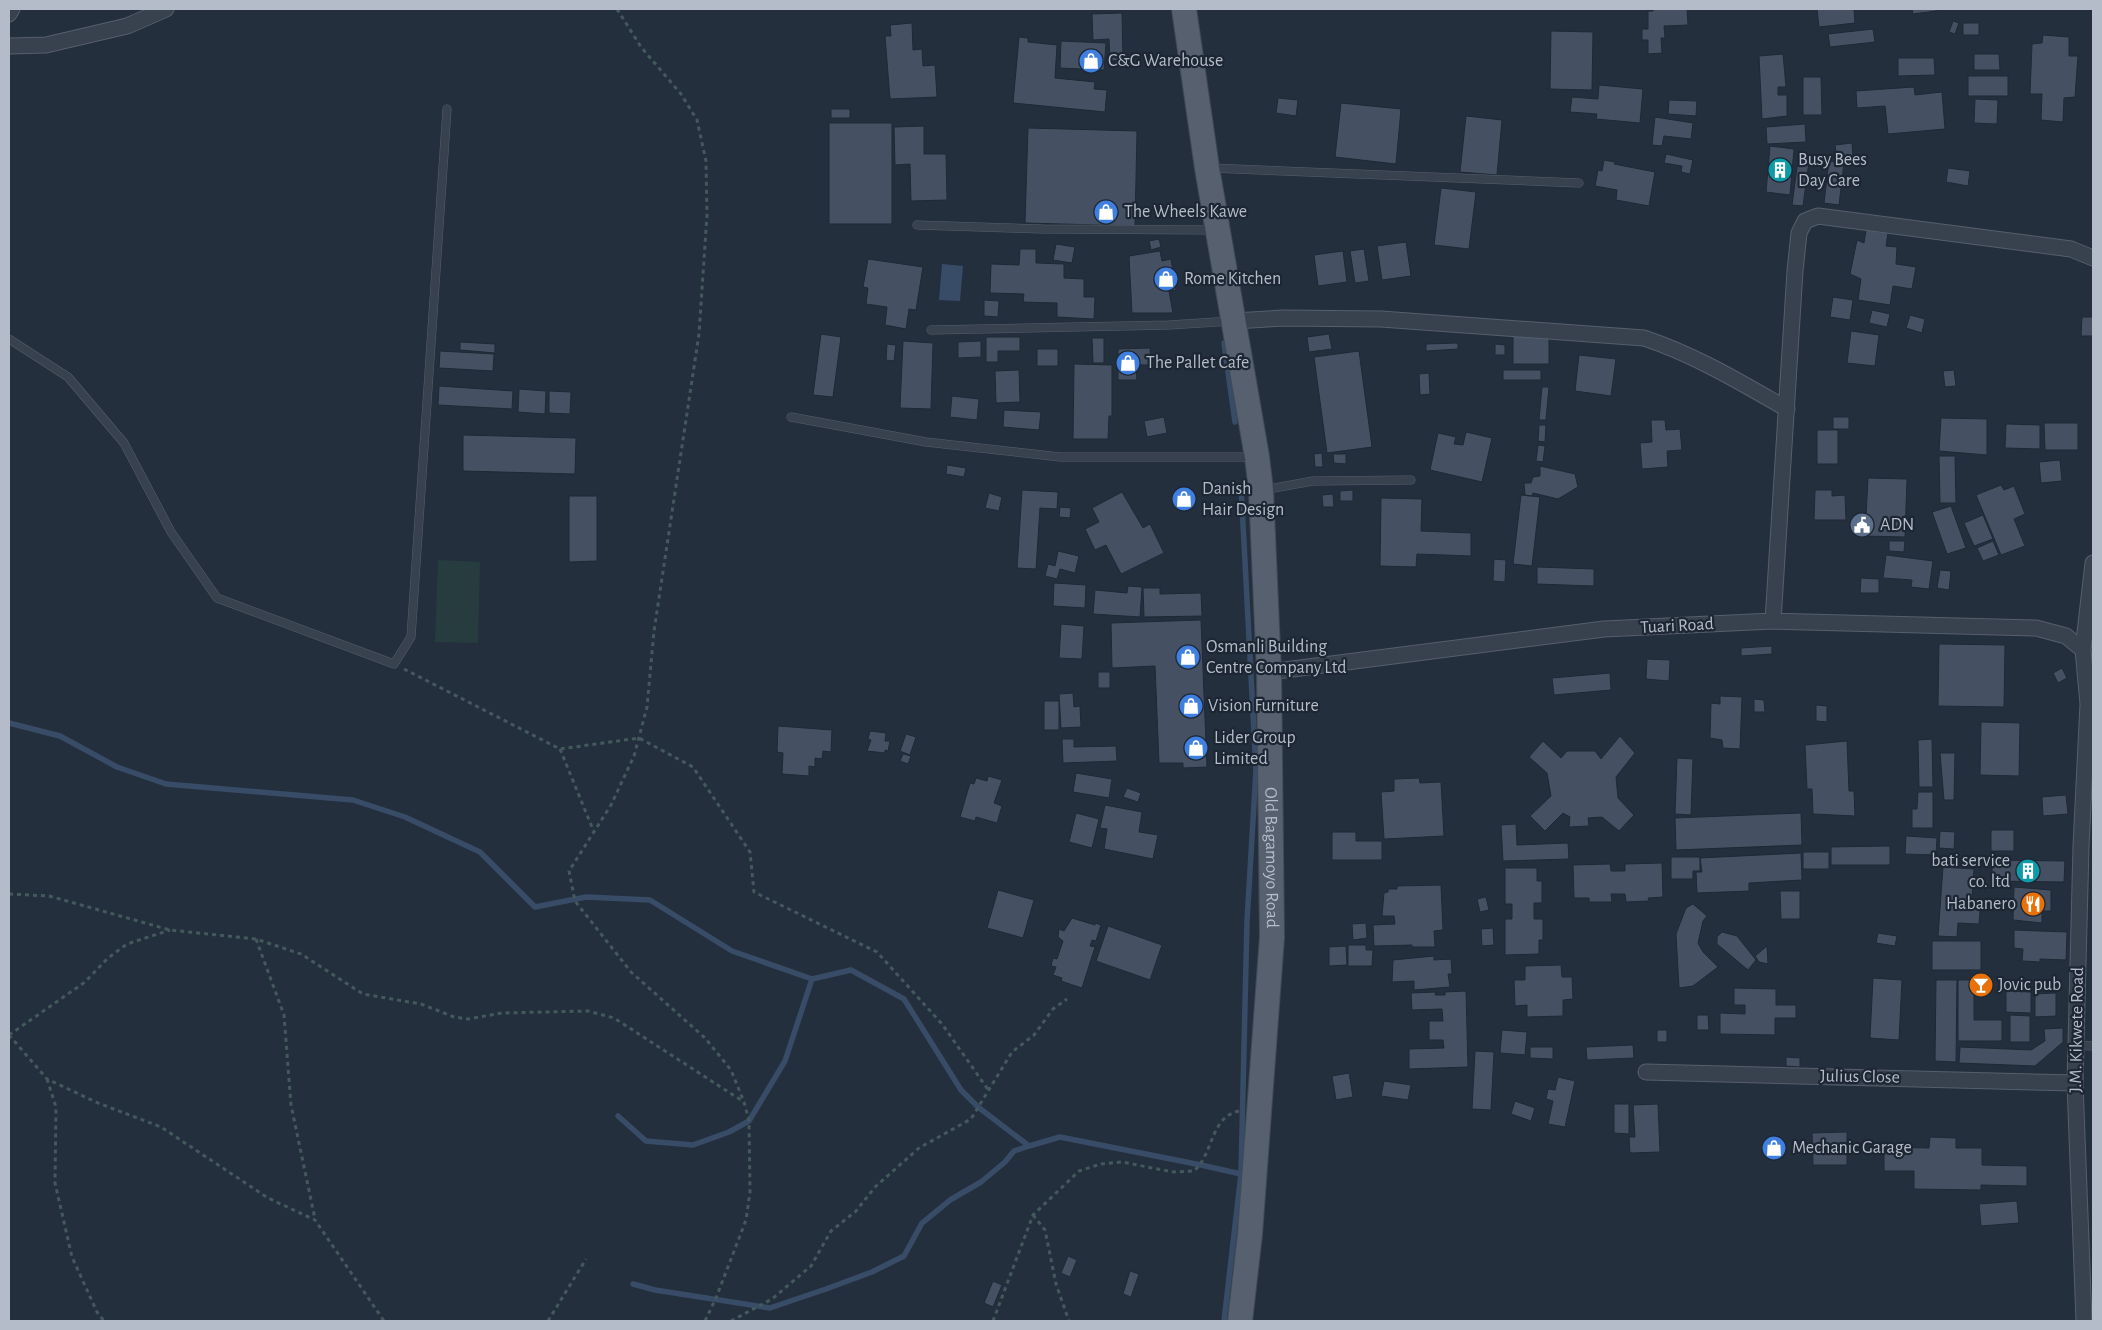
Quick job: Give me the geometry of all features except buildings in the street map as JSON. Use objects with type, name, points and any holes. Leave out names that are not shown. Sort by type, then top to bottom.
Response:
[{"type":"main road","name":"Old Bagamoyo Road","points":[[1184,9],[1207,168],[1257,456],[1261,490],[1268,672],[1272,936],[1250,1234],[1240,1321]]},
{"type":"street","points":[[9,14],[12,9]]},
{"type":"street","points":[[9,46],[46,46],[126,26],[166,9]]},
{"type":"street","points":[[1773,621],[1796,261],[1799,233],[1805,221],[1818,216],[1901,225],[2072,249],[2093,258]]},
{"type":"street","points":[[1234,321],[1283,318],[1381,319],[1644,338],[1678,349],[1717,368],[1787,409]]},
{"type":"street","name":"J.M. Kikwete Road","points":[[2084,1321],[2075,1083],[2081,846],[2088,704],[2082,650],[2093,563]]},
{"type":"street","name":"Tuari Road","points":[[1268,672],[1604,629],[1773,621],[2036,628],[2066,636],[2082,650]]},
{"type":"street","name":"Julius Close","points":[[1646,1072],[2075,1083]]},
{"type":"lane","points":[[9,339],[68,377],[124,443],[171,532],[217,598],[394,664],[411,637],[447,109]]},
{"type":"lane","points":[[1207,168],[1579,183]]},
{"type":"lane","points":[[917,225],[1043,229],[1217,230]]},
{"type":"lane","points":[[931,330],[1169,325],[1234,321]]},
{"type":"lane","points":[[792,417],[926,442],[1060,457],[1257,456]]},
{"type":"lane","points":[[1261,490],[1313,481],[1411,480]]},
{"type":"lane","points":[[2076,1045],[2093,1046]]},
{"type":"path","points":[[618,9],[641,47],[681,94],[697,120],[706,161],[707,215],[699,334],[654,631],[647,707],[634,756],[612,805],[569,871],[575,901],[630,972],[705,1038],[730,1070],[744,1102],[749,1121],[750,1183],[746,1220],[716,1298],[705,1321]]},
{"type":"path","points":[[394,664],[560,749],[639,738],[694,767],[750,852],[754,892],[877,952],[942,1024],[989,1090]]},
{"type":"path","points":[[560,749],[594,832]]},
{"type":"path","points":[[9,894],[48,896],[170,930],[256,939],[301,954],[363,994],[421,1004],[468,1019],[502,1013],[588,1011],[614,1018],[744,1102]]},
{"type":"path","points":[[104,1321],[97,1312],[72,1257],[55,1183],[56,1107],[47,1079],[9,1035],[85,982],[108,958],[127,944],[170,930]]},
{"type":"path","points":[[256,939],[284,1015],[291,1106],[315,1220],[384,1321]]},
{"type":"path","points":[[731,1321],[772,1299],[811,1266],[831,1231],[856,1211],[875,1187],[919,1148],[971,1119],[1012,1052],[1034,1035],[1053,1009],[1067,999]]},
{"type":"path","points":[[47,1079],[98,1103],[161,1127],[268,1198],[315,1220]]},
{"type":"path","points":[[993,1321],[1032,1216],[1080,1170],[1101,1164],[1122,1162],[1172,1172],[1194,1171],[1201,1164],[1218,1126],[1228,1113],[1258,1110]]},
{"type":"path","points":[[1032,1216],[1044,1230],[1056,1284],[1069,1321]]},
{"type":"path","points":[[548,1321],[586,1259]]},
{"type":"green space","points":[[438,560],[480,562],[478,643],[435,642]]},
{"type":"water","points":[[942,264],[963,266],[960,301],[939,300]]},
{"type":"waterway","points":[[1224,343],[1235,422]]},
{"type":"waterway","points":[[9,723],[60,736],[117,767],[166,784],[353,800],[405,817],[480,852],[535,907],[586,897],[650,900],[732,951],[812,979],[851,970],[904,999],[961,1090],[978,1107],[1029,1146],[1060,1137],[1241,1174],[1247,921],[1256,770],[1241,486]]},
{"type":"waterway","points":[[618,1116],[646,1141],[693,1145],[729,1132],[749,1121],[785,1061],[812,979]]},
{"type":"waterway","points":[[633,1284],[655,1290],[770,1308],[826,1289],[872,1272],[904,1256],[922,1223],[950,1200],[981,1182],[1005,1162],[1014,1151],[1029,1146]]},
{"type":"waterway","points":[[1224,1321],[1241,1174]]},
{"type":"place","name":"C&G Warehouse","points":[[1091,61]]},
{"type":"place","name":"Busy Bees Day Care","points":[[1780,170]]},
{"type":"place","name":"The Wheels Kawe","points":[[1106,212]]},
{"type":"place","name":"Rome Kitchen","points":[[1166,279]]},
{"type":"place","name":"The Pallet Cafe","points":[[1128,363]]},
{"type":"place","name":"Danish Hair Design","points":[[1184,499]]},
{"type":"place","name":"ADN","points":[[1862,525]]},
{"type":"place","name":"Osmanli Building Centre Company Ltd","points":[[1188,657]]},
{"type":"place","name":"Vision Furniture","points":[[1191,706]]},
{"type":"place","name":"Lider Group Limited","points":[[1196,748]]},
{"type":"place","name":"bati service co. ltd","points":[[2028,871]]},
{"type":"place","name":"Habanero","points":[[2033,904]]},
{"type":"place","name":"Jovic pub","points":[[1981,985]]},
{"type":"place","name":"Mechanic Garage","points":[[1774,1148]]}]
